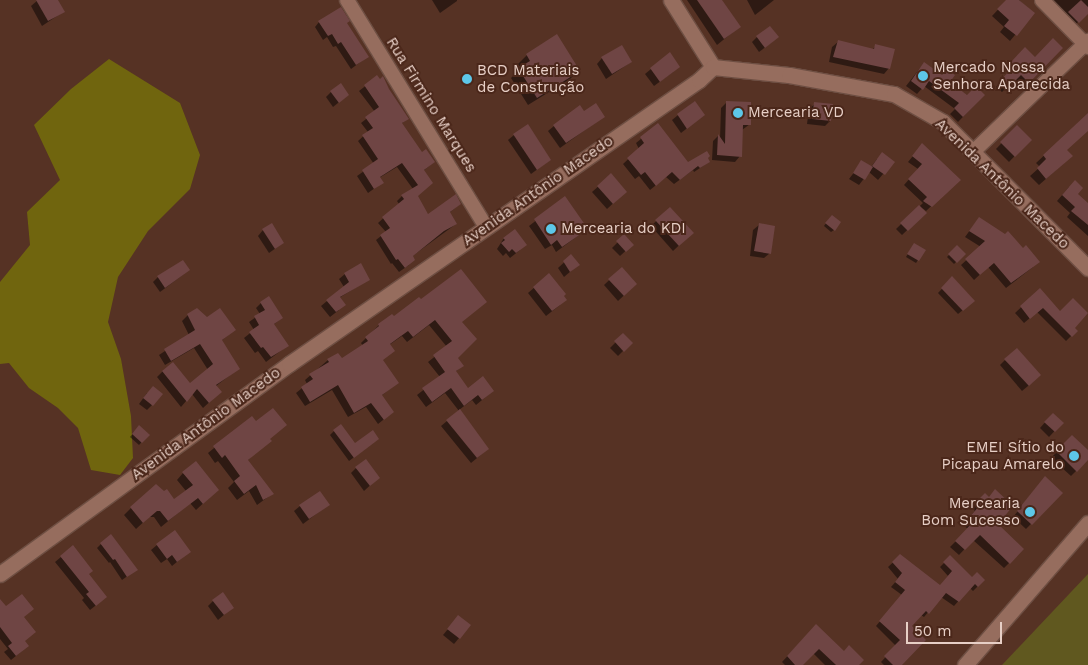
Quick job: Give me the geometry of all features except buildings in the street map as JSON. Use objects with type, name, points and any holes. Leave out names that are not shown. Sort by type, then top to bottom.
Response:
[{"type":"street","name":"Rua Firmino Marques","points":[[347,0],[486,227]]},
{"type":"street","points":[[671,0],[713,67]]},
{"type":"street","points":[[973,152],[1087,44],[1042,0]]},
{"type":"street","name":"Avenida Antônio Macedo","points":[[0,574],[288,364],[699,80],[713,67],[789,74],[894,94],[943,122],[1088,268]]},
{"type":"street","points":[[965,665],[1088,523]]},
{"type":"shaded area","points":[[109,59],[180,103],[200,155],[190,189],[148,231],[118,277],[108,322],[121,359],[131,416],[133,458],[120,475],[91,470],[78,428],[58,408],[29,388],[9,363],[0,364],[0,282],[30,245],[27,212],[60,180],[34,125],[71,89]]},
{"type":"shaded area","points":[[1088,574],[1088,665],[1002,665]]},
{"type":"place","name":"Mercado Nossa Senhora Aparecida","points":[[923,76]]},
{"type":"place","name":"BCD Materiais de Construção","points":[[467,79]]},
{"type":"place","name":"Mercearia VD","points":[[738,113]]},
{"type":"place","name":"Mercearia do KDI","points":[[551,229]]},
{"type":"place","name":"EMEI Sítio do Picapau Amarelo","points":[[1074,456]]},
{"type":"place","name":"Mercearia Bom Sucesso","points":[[1030,512]]}]
